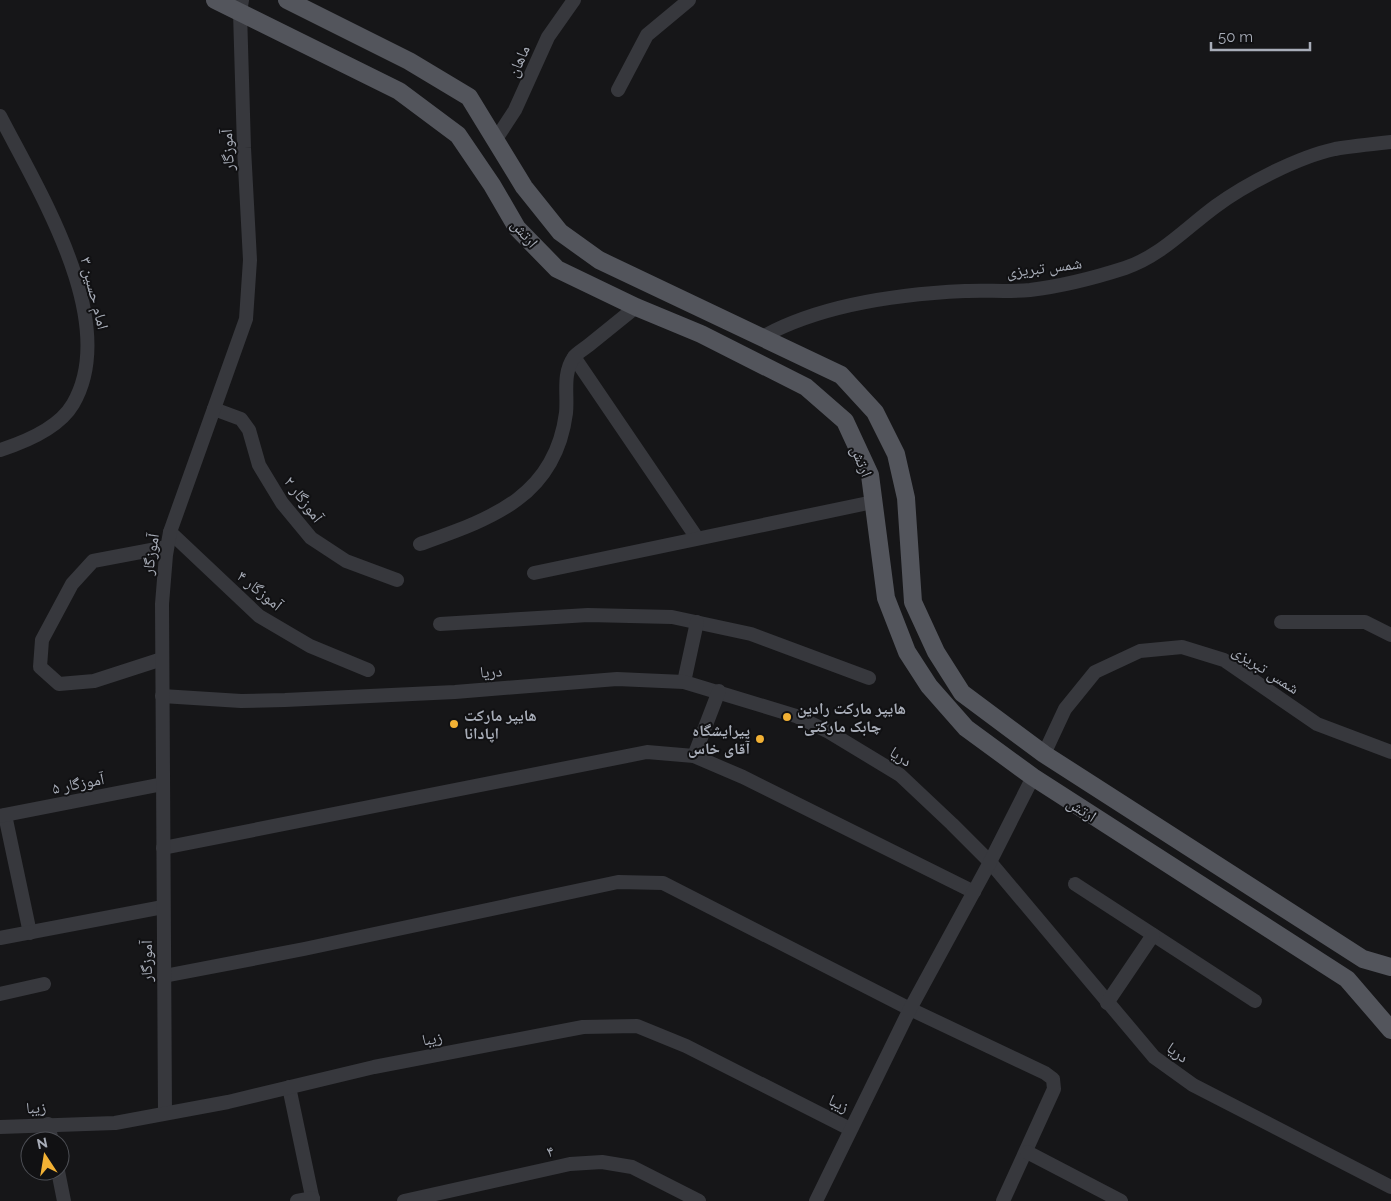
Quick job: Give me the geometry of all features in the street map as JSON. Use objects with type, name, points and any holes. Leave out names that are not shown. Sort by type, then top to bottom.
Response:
[{"type":"main road","name":"ارتش","points":[[215,0],[241,6],[399,91],[458,135],[492,185],[517,228],[557,269],[636,307],[701,334],[806,387],[845,421],[870,475],[886,598],[907,652],[929,686],[966,728],[1033,778],[1347,979],[1391,1030]]},
{"type":"main road","name":"ارتش","points":[[287,0],[409,61],[469,97],[524,186],[560,232],[599,260],[764,336],[841,375],[875,412],[896,454],[906,498],[913,602],[936,652],[962,693],[1044,754],[1363,959],[1391,967]]},
{"type":"street","name":"ماهان","points":[[496,139],[515,110],[548,37],[574,0]]},
{"type":"street","points":[[618,90],[647,35],[689,0]]},
{"type":"street","name":"آموزگار","points":[[165,1113],[162,604],[170,532],[246,319],[250,260],[244,148],[241,6]]},
{"type":"street","name":"امام حسین ۳","points":[[0,116],[55,222],[81,299],[89,341],[86,372],[73,405],[56,423],[32,438],[0,450]]},
{"type":"street","name":"شمس تبریزی","points":[[764,336],[784,325],[840,308],[900,296],[964,290],[1029,290],[1087,280],[1129,267],[1172,243],[1216,206],[1273,172],[1333,150],[1391,142]]},
{"type":"street","points":[[420,544],[475,524],[518,500],[540,481],[553,459],[560,437],[566,412],[566,380],[574,357],[636,307]]},
{"type":"street","points":[[574,357],[697,538]]},
{"type":"street","name":"آموزگار ۲","points":[[214,409],[241,419],[248,430],[259,465],[282,503],[311,538],[346,562],[398,580]]},
{"type":"street","points":[[534,573],[873,502]]},
{"type":"street","name":"آموزگار ۴","points":[[170,532],[259,616],[310,646],[368,670]]},
{"type":"street","points":[[162,659],[94,680],[59,684],[40,667],[42,640],[72,584],[93,561],[167,547]]},
{"type":"street","points":[[440,624],[588,615],[672,617],[751,634],[869,678]]},
{"type":"street","points":[[684,682],[697,622]]},
{"type":"street","points":[[1282,622],[1365,622],[1391,635]]},
{"type":"street","name":"شمس تبریزی","points":[[1044,754],[1066,709],[1096,672],[1140,651],[1182,647],[1224,660],[1317,724],[1391,752]]},
{"type":"street","name":"دریا","points":[[162,696],[285,700],[445,692],[617,679],[684,682],[719,691],[804,720],[829,732],[900,775],[990,862],[1107,1003],[1154,1056],[1193,1085],[1391,1187]]},
{"type":"street","points":[[694,756],[719,691]]},
{"type":"street","points":[[163,848],[648,752],[694,756],[743,777],[974,892]]},
{"type":"street","points":[[819,1200],[850,1129],[910,1009],[990,862],[1033,778]]},
{"type":"street","name":"آموزگار ۵","points":[[3,816],[163,784]]},
{"type":"street","points":[[3,816],[30,932]]},
{"type":"street","points":[[164,976],[304,949],[618,882],[663,883],[910,1009],[1045,1073],[1053,1079],[1054,1089],[1027,1152],[1003,1201]]},
{"type":"street","points":[[1075,884],[1255,1001]]},
{"type":"street","points":[[0,938],[163,907]]},
{"type":"street","points":[[1107,1003],[1153,935]]},
{"type":"street","points":[[0,994],[44,984]]},
{"type":"street","name":"زیبا","points":[[0,1127],[115,1122],[289,1087],[374,1067],[583,1027],[637,1026],[686,1046],[850,1129]]},
{"type":"street","points":[[289,1087],[313,1199],[297,1201]]},
{"type":"street","points":[[48,1124],[50,1131]]},
{"type":"street","points":[[1027,1152],[1120,1201]]},
{"type":"street","name":"۴","points":[[404,1201],[570,1164],[602,1162],[632,1167],[699,1201]]},
{"type":"street","points":[[60,1181],[64,1201]]},
{"type":"place","name":"هایپر مارکت رادین -چابک مارکتی","points":[[787,717]]},
{"type":"place","name":"هایپر مارکت اپادانا","points":[[454,724]]},
{"type":"place","name":"پیرایشگاه آقای خاس","points":[[760,739]]}]
